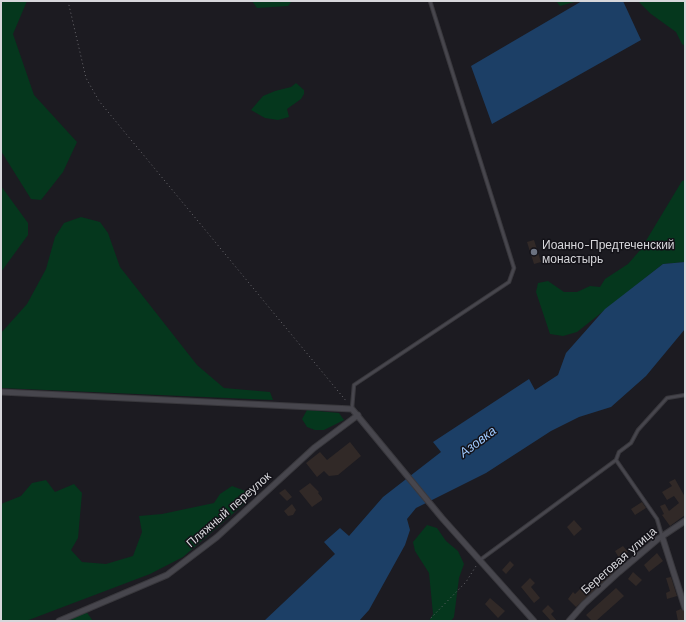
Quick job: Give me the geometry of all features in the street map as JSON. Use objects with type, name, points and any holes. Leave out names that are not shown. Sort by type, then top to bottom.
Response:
[{"type":"street","points":[[1,392],[352,409],[442,518],[534,621]]},
{"type":"street","name":"Пляжный переулок","points":[[59,621],[167,575],[217,537],[314,448],[358,415]]},
{"type":"street","name":"Береговая улица","points":[[569,621],[584,604],[662,536],[685,521]]},
{"type":"street","points":[[662,536],[685,608]]},
{"type":"lane","points":[[352,409],[354,386],[509,282],[514,268],[430,1]]},
{"type":"lane","points":[[479,560],[616,460],[619,452],[631,443],[638,430],[667,398],[685,395]]},
{"type":"lane","points":[[616,460],[657,519],[662,536]]},
{"type":"path","points":[[68,1],[86,78],[99,101],[352,409]]},
{"type":"path","points":[[428,621],[466,582],[479,560]]},
{"type":"green space","points":[[1,1],[27,1],[13,34],[34,95],[77,142],[63,172],[41,200],[31,199],[1,151]]},
{"type":"green space","points":[[252,1],[292,1],[288,6],[257,8]]},
{"type":"green space","points":[[556,1],[578,1],[560,6]]},
{"type":"green space","points":[[638,1],[685,1],[685,46],[682,44],[676,32],[651,14]]},
{"type":"green space","points":[[296,83],[304,90],[304,94],[301,99],[287,109],[289,117],[278,120],[265,118],[251,110],[263,96],[291,87]]},
{"type":"green space","points":[[685,180],[685,262],[663,264],[577,332],[563,336],[550,334],[536,292],[538,283],[548,281],[564,292],[577,292],[590,286],[600,287],[605,279],[628,264],[641,249],[682,181]]},
{"type":"green space","points":[[1,186],[28,223],[28,235],[1,272]]},
{"type":"green space","points":[[81,217],[100,222],[108,233],[120,267],[197,365],[224,388],[270,392],[273,400],[1,388],[1,333],[27,304],[46,269],[55,237],[64,223]]},
{"type":"green space","points":[[307,410],[339,413],[344,420],[324,430],[315,430],[307,427],[302,419]]},
{"type":"green space","points":[[46,480],[55,492],[74,484],[82,493],[78,538],[71,550],[82,562],[106,564],[133,556],[142,532],[139,516],[162,514],[214,503],[220,494],[232,486],[248,492],[244,504],[183,557],[150,574],[26,621],[1,621],[1,504],[21,496],[32,483]]},
{"type":"green space","points":[[427,525],[437,528],[446,541],[458,551],[464,564],[459,578],[454,617],[451,621],[429,621],[433,614],[429,573],[415,551],[413,542]]},
{"type":"green space","points":[[85,610],[93,621],[59,621]]},
{"type":"water","points":[[582,1],[623,1],[641,40],[492,124],[471,66]]},
{"type":"water","name":"Азовка","points":[[685,262],[685,329],[646,376],[611,407],[579,417],[551,431],[486,473],[416,508],[407,519],[410,530],[405,545],[369,610],[359,621],[264,621],[335,554],[324,542],[340,528],[349,536],[383,497],[441,452],[433,442],[529,379],[535,390],[558,375],[566,353],[605,309],[663,264]]},
{"type":"building","name":"Иоанно-Предтеченский монастырь","points":[[534,240],[541,262],[534,264],[527,242]]},
{"type":"building","points":[[350,442],[361,456],[338,475],[329,476],[324,471],[317,477],[306,463],[320,452],[327,460]]},
{"type":"building","points":[[675,479],[685,497],[685,515],[670,526],[662,515],[664,514],[660,506],[665,504],[669,511],[679,503],[674,496],[667,500],[662,492],[672,486],[669,482]]},
{"type":"building","points":[[310,483],[319,492],[318,493],[322,498],[322,500],[312,507],[299,491]]},
{"type":"building","points":[[285,489],[292,497],[287,501],[279,493]]},
{"type":"building","points":[[642,502],[646,508],[635,515],[631,509]]},
{"type":"building","points":[[292,504],[296,510],[293,515],[288,516],[284,511]]},
{"type":"building","points":[[574,520],[582,529],[574,536],[567,527]]},
{"type":"building","points":[[653,531],[656,536],[640,549],[636,544]]},
{"type":"building","points":[[623,546],[628,552],[619,558],[615,551]]},
{"type":"building","points":[[657,553],[663,561],[649,572],[644,565]]},
{"type":"building","points":[[621,559],[624,563],[576,607],[568,599],[573,592],[575,594],[584,585],[587,588]]},
{"type":"building","points":[[510,561],[514,565],[506,574],[502,570]]},
{"type":"building","points":[[633,572],[642,580],[636,586],[628,579]]},
{"type":"building","points":[[671,577],[677,596],[667,599],[666,593],[670,591],[666,578]]},
{"type":"building","points":[[530,578],[535,583],[531,587],[540,598],[534,603],[521,587]]},
{"type":"building","points":[[616,588],[624,596],[596,621],[592,621],[586,615]]},
{"type":"building","points":[[490,598],[505,611],[498,618],[485,604]]},
{"type":"building","points":[[548,605],[554,611],[551,614],[557,621],[551,621],[542,611]]},
{"type":"building","points":[[681,609],[685,612],[685,621],[678,621],[676,611]]},
{"type":"place","name":"Иоанно-Предтеченский монастырь","points":[[534,252]]}]
